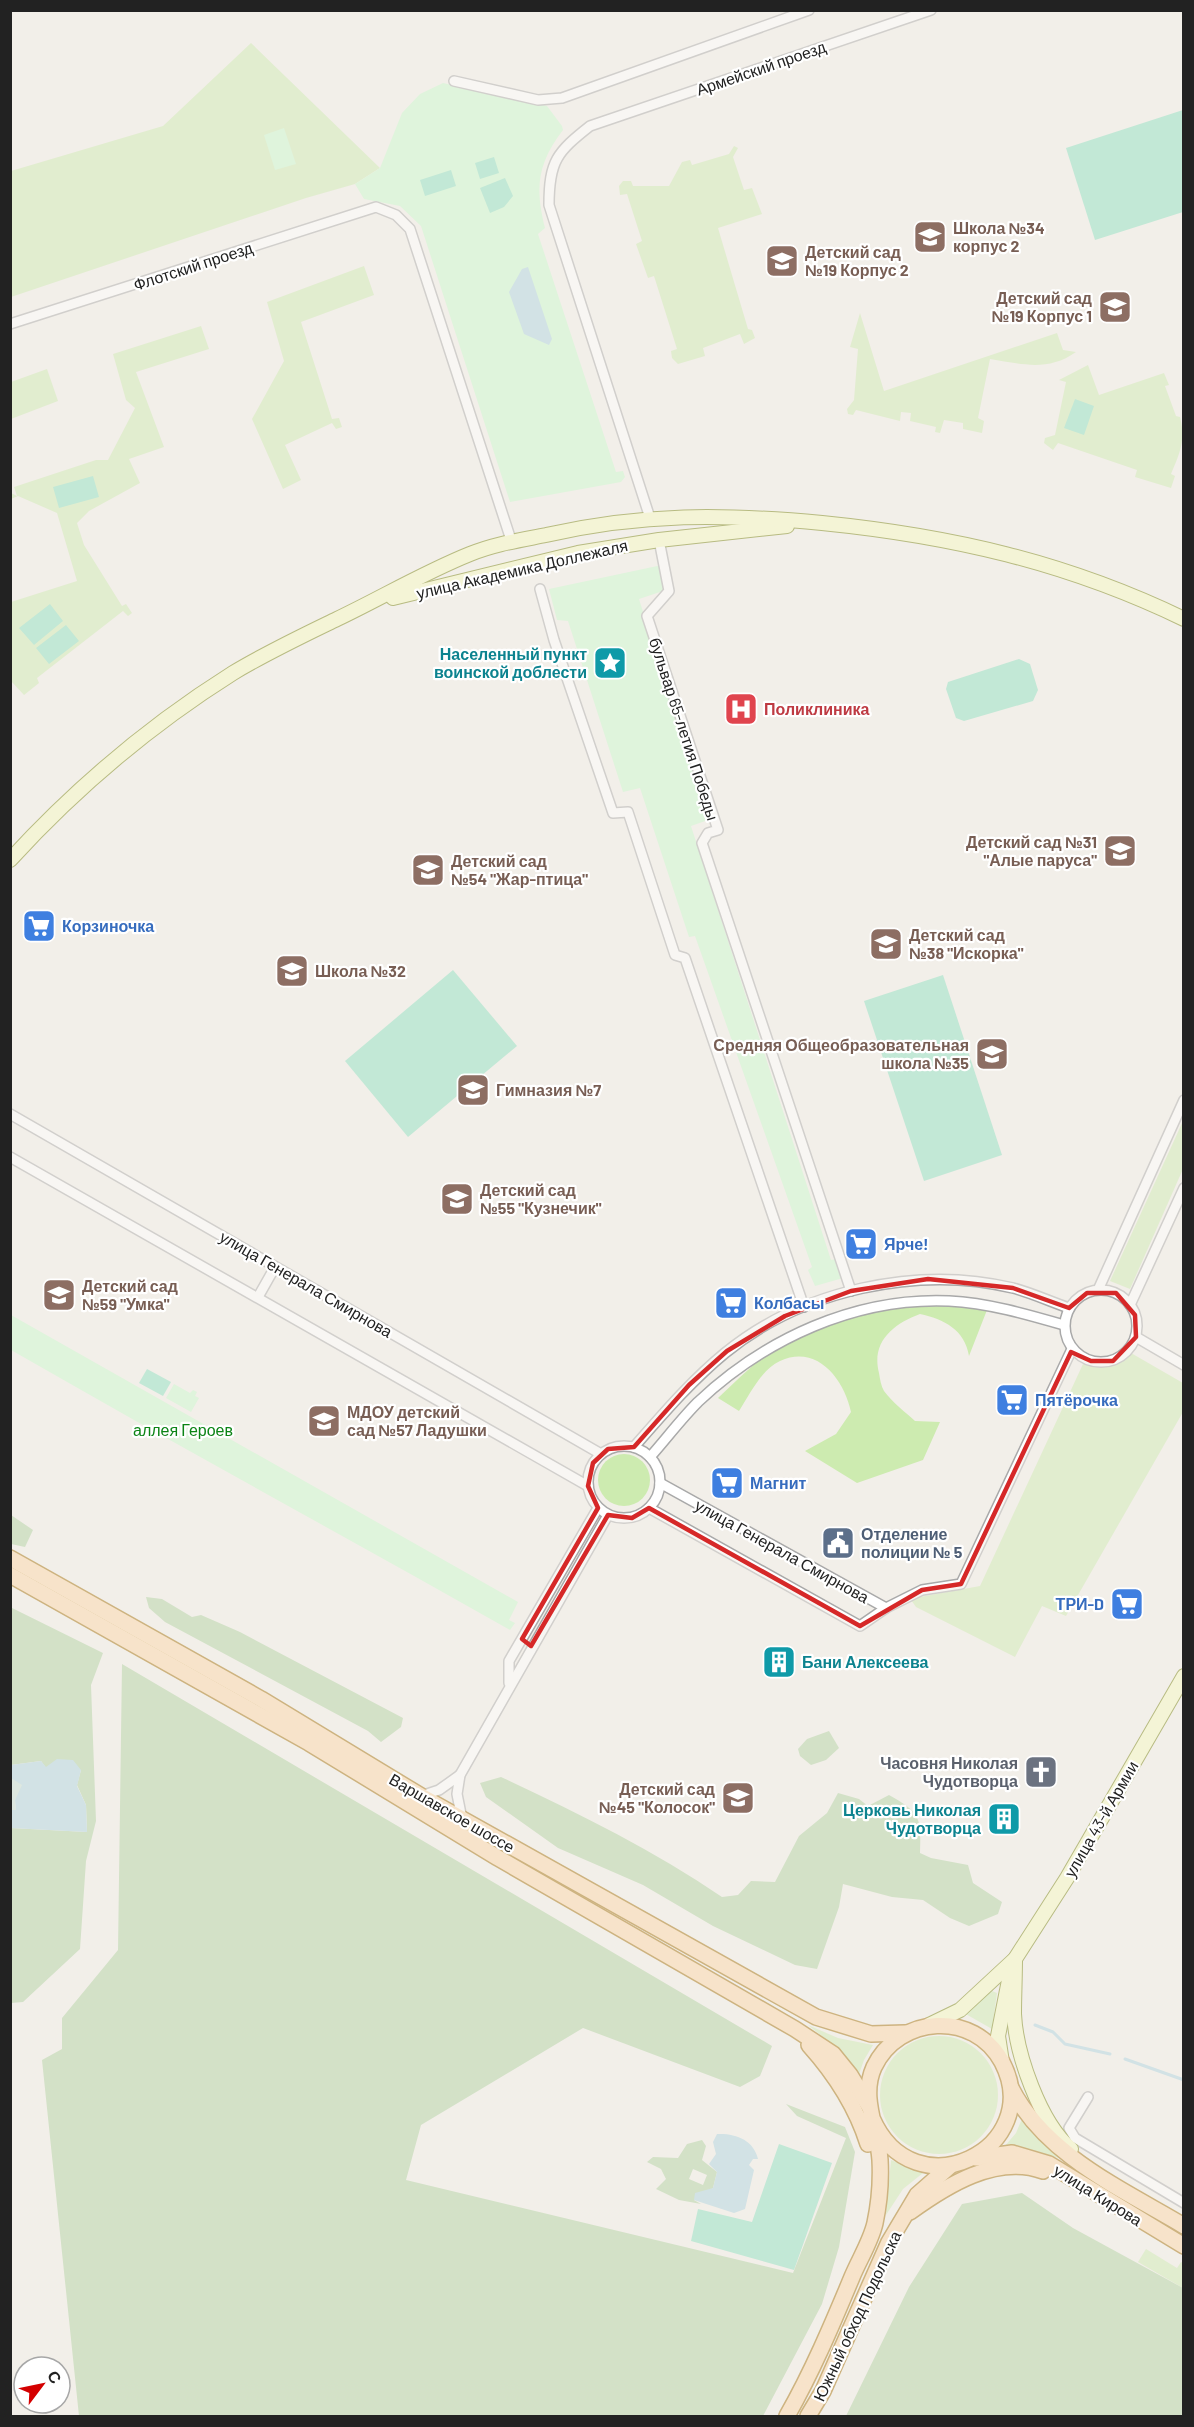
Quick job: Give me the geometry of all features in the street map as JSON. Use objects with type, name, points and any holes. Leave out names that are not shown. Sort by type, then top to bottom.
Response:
[{"type":"main road","name":"улица Академика Доллежаля","points":[[10,860],[89,783],[149,732],[210,688],[260,658],[472,553],[575,528],[650,518],[700,515],[895,530],[1016,555],[1120,590],[1184,619]]},
{"type":"main road","points":[[700,515],[707,524],[704,535]]},
{"type":"main road","name":"улица Академика Доллежаля","points":[[369,603],[578,553],[659,540],[819,523]]},
{"type":"main road","points":[[472,553],[469,567],[474,579]]},
{"type":"main road","name":"Варшавское шоссе","points":[[10,1558],[261,1699],[462,1819],[816,2017],[871,2034],[905,2033]]},
{"type":"main road","name":"Варшавское шоссе","points":[[10,1575],[309,1743],[507,1864],[795,2029],[833,2054],[850,2075],[870,2112]]},
{"type":"main road","name":"улица 43-й Армии","points":[[929,2025],[960,2010],[1015,1959],[1067,1878],[1184,1676]]},
{"type":"main road","points":[[1015,1959],[1014,2016],[1018,2037],[1034,2091],[1048,2121],[1064,2143],[1141,2201]]},
{"type":"main road","name":"улица 43-й Армии","points":[[1002,2062],[998,2036],[1004,1996],[1015,1959]]},
{"type":"main road","points":[[929,2025],[954,2026],[971,2032],[986,2042],[1002,2062],[1009,2086],[1010,2098],[1005,2122],[993,2143],[973,2158],[950,2166],[925,2165],[902,2156],[883,2140],[870,2112],[869,2081],[873,2069],[886,2048],[905,2033],[929,2025]]},
{"type":"main road","points":[[795,2029],[844,2089],[861,2122],[879,2188]]},
{"type":"main road","name":"улица Кирова","points":[[1009,2086],[1032,2121],[1076,2161],[1184,2226]]},
{"type":"main road","name":"Южный обход Подольска","points":[[787,2416],[810,2376],[875,2224],[880,2159],[870,2112]]},
{"type":"main road","name":"улица Кирова","points":[[973,2158],[1012,2154],[1048,2164],[1184,2246]]},
{"type":"main road","name":"Южный обход Подольска","points":[[808,2416],[823,2391],[889,2242],[917,2194],[950,2166]]},
{"type":"main road","points":[[906,2215],[952,2184],[979,2173],[1006,2167],[1034,2168],[1084,2186]]},
{"type":"street","points":[[453,81],[538,100],[562,98],[809,10]]},
{"type":"street","name":"Армейский проезд","points":[[650,518],[549,205],[549,175],[564,147],[590,126],[931,10]]},
{"type":"street","name":"Флотский проезд","points":[[10,324],[376,207],[396,214],[410,229],[512,543]]},
{"type":"street","name":"бульвар 65-летия Победы","points":[[659,540],[669,591],[647,616],[718,830],[708,833],[702,843],[851,1291]]},
{"type":"street","points":[[540,589],[554,640],[613,813],[628,812],[675,955],[686,958],[804,1307]]},
{"type":"street","points":[[1098,1290],[1184,1100]]},
{"type":"street","name":"улица Генерала Смирнова","points":[[10,1114],[601,1454]]},
{"type":"street","name":"улица Генерала Смирнова","points":[[10,1157],[588,1486]]},
{"type":"street","points":[[1130,1305],[1184,1188]]},
{"type":"street","points":[[258,1298],[275,1267]]},
{"type":"street","points":[[634,1447],[689,1384],[727,1351],[767,1326],[804,1307],[851,1291],[928,1279],[1013,1288],[1069,1308]]},
{"type":"street","points":[[892,1283],[897,1304]]},
{"type":"street","points":[[1098,1290],[1116,1293],[1130,1305],[1137,1326],[1136,1337],[1123,1355],[1113,1361],[1091,1361],[1072,1349],[1064,1324],[1069,1308],[1087,1293],[1098,1290]]},
{"type":"street","points":[[650,1457],[697,1403],[735,1371],[776,1343],[839,1316],[897,1304],[947,1301],[977,1304],[1064,1324]]},
{"type":"street","points":[[767,1326],[776,1343]]},
{"type":"street","points":[[1136,1337],[1184,1365]]},
{"type":"street","points":[[886,1608],[922,1590],[961,1584],[1072,1349]]},
{"type":"street","points":[[617,1447],[634,1447],[650,1457],[656,1465],[660,1483],[658,1495],[649,1508],[632,1518],[608,1515],[598,1508],[588,1486],[593,1463],[601,1454],[617,1447]]},
{"type":"street","name":"улица Генерала Смирнова","points":[[649,1508],[860,1626],[886,1608],[660,1483]]},
{"type":"street","points":[[509,1686],[509,1660],[598,1508]]},
{"type":"street","points":[[462,1819],[457,1794],[460,1775],[531,1646],[608,1515]]},
{"type":"street","points":[[522,1639],[531,1646]]},
{"type":"street","points":[[422,1796],[439,1790],[460,1775]]},
{"type":"street","points":[[1088,2097],[1069,2128],[1075,2138],[1184,2203]]},
{"type":"highlighted area","points":[[928,1279],[1013,1288],[1069,1308],[1087,1293],[1116,1293],[1135,1315],[1136,1337],[1113,1361],[1091,1361],[1071,1352],[961,1584],[922,1590],[860,1626],[649,1508],[632,1518],[608,1515],[531,1646],[522,1639],[598,1508],[588,1486],[593,1463],[608,1449],[634,1447],[689,1385],[727,1351],[785,1316],[851,1291]]},
{"type":"green space","points":[[251,43],[380,168],[355,184],[306,198],[11,297],[11,171],[163,126]]},
{"type":"green space","points":[[443,83],[547,106],[562,126],[563,130],[548,154],[540,177],[540,201],[545,228],[538,234],[616,472],[623,471],[625,477],[621,482],[510,502],[421,226],[400,206],[364,199],[355,184],[380,168],[402,113],[420,94]]},
{"type":"green space","points":[[1183,110],[1183,212],[1095,240],[1066,148]]},
{"type":"green space","points":[[284,128],[296,164],[275,170],[264,135]]},
{"type":"green space","points":[[734,146],[738,148],[733,157],[744,190],[752,188],[762,214],[718,228],[748,329],[752,330],[755,338],[744,344],[740,334],[703,348],[705,356],[678,364],[672,358],[671,351],[677,349],[654,276],[648,278],[636,244],[642,241],[627,194],[620,195],[619,186],[623,181],[631,181],[633,186],[669,186],[682,162],[690,160],[692,165],[729,154]]},
{"type":"green space","points":[[494,157],[499,173],[480,179],[475,163]]},
{"type":"green space","points":[[451,170],[456,186],[425,196],[420,180]]},
{"type":"green space","points":[[505,178],[513,196],[504,207],[490,213],[480,188]]},
{"type":"green space","points":[[364,266],[374,295],[301,322],[332,419],[339,418],[342,427],[336,429],[332,423],[285,445],[301,480],[283,489],[252,419],[284,361],[267,302]]},
{"type":"green space","points":[[860,313],[884,391],[1057,333],[1063,350],[1076,352],[1055,362],[1034,365],[990,359],[978,418],[984,421],[982,433],[963,429],[963,423],[944,420],[940,433],[935,432],[936,427],[910,421],[911,413],[901,412],[900,421],[856,410],[853,415],[848,414],[847,409],[854,400],[858,349],[850,347]]},
{"type":"green space","points":[[201,326],[209,349],[136,372],[164,447],[129,459],[140,483],[89,511],[77,523],[84,545],[122,606],[126,604],[132,613],[128,616],[123,611],[37,678],[39,683],[24,695],[11,681],[11,602],[77,581],[57,513],[18,496],[11,499],[11,493],[17,496],[14,487],[96,460],[108,460],[135,408],[126,400],[113,354]]},
{"type":"green space","points":[[1088,365],[1099,395],[1164,373],[1169,385],[1165,386],[1176,416],[1180,417],[1182,433],[1179,453],[1171,474],[1175,476],[1171,488],[1135,477],[1137,470],[1058,443],[1053,450],[1044,443],[1045,438],[1055,435],[1066,382],[1059,380]]},
{"type":"green space","points":[[47,369],[58,401],[11,419],[11,382]]},
{"type":"green space","points":[[1075,399],[1094,406],[1084,435],[1064,428]]},
{"type":"green space","points":[[93,476],[99,497],[59,508],[53,487]]},
{"type":"green space","points":[[662,565],[669,589],[639,599],[708,820],[691,826],[831,1260],[836,1259],[843,1278],[815,1286],[808,1270],[812,1267],[695,936],[689,937],[640,788],[623,792],[568,621],[557,620],[549,589]]},
{"type":"green space","points":[[50,604],[63,621],[34,645],[19,628]]},
{"type":"green space","points":[[66,625],[79,641],[49,664],[36,648]]},
{"type":"green space","points":[[1019,659],[1030,664],[1038,690],[1033,701],[964,721],[956,718],[946,689],[948,682]]},
{"type":"green space","points":[[453,970],[517,1046],[408,1137],[345,1061]]},
{"type":"green space","points":[[943,975],[1002,1155],[924,1181],[864,1001]]},
{"type":"green space","points":[[1183,1121],[1183,1169],[1130,1289],[1110,1281]]},
{"type":"green space","points":[[939,1305],[987,1310],[969,1356],[963,1339],[952,1327],[920,1314],[893,1329],[881,1343],[878,1352],[880,1380],[887,1395],[915,1421],[940,1422],[923,1460],[857,1483],[805,1451],[836,1434],[851,1412],[835,1377],[817,1361],[806,1357],[793,1357],[773,1365],[756,1383],[739,1411],[718,1398],[749,1369],[782,1344],[819,1327],[879,1312]]},
{"type":"green space","name":"аллея Героев","points":[[11,1315],[518,1602],[509,1620],[515,1623],[510,1630],[11,1350]]},
{"type":"green space","points":[[1131,1353],[1183,1383],[1183,1412],[1066,1616],[1042,1606],[1015,1657],[916,1607],[911,1600],[914,1598],[980,1586],[1083,1364],[1108,1366],[1120,1362]]},
{"type":"green space","points":[[147,1369],[171,1382],[163,1396],[139,1383]]},
{"type":"green space","points":[[174,1384],[190,1393],[193,1390],[197,1392],[195,1396],[199,1398],[191,1412],[166,1398]]},
{"type":"green space","points":[[619,1454],[629,1454],[639,1458],[646,1465],[650,1480],[646,1495],[639,1502],[629,1506],[619,1506],[609,1502],[602,1495],[598,1485],[598,1475],[602,1465],[609,1458]]},
{"type":"green space","points":[[11,1515],[33,1530],[25,1547],[11,1544]]},
{"type":"green space","points":[[146,1597],[162,1599],[192,1617],[201,1615],[240,1632],[403,1718],[401,1727],[381,1742],[368,1731],[165,1622],[149,1608]]},
{"type":"green space","points":[[10,1607],[103,1653],[91,1685],[96,1821],[86,1861],[80,1949],[23,2002],[11,2003],[11,1828],[87,1832],[86,1805],[77,1785],[81,1770],[46,1768],[41,1761],[11,1765]]},
{"type":"green space","points":[[122,1664],[772,2046],[760,2076],[740,2087],[583,2028],[421,2125],[406,2180],[793,2273],[846,2138],[797,2116],[786,2104],[845,2127],[855,2152],[839,2247],[822,2304],[763,2416],[79,2416],[42,2060],[62,2049],[62,2018],[118,1950]]},
{"type":"green space","points":[[829,1731],[839,1748],[826,1760],[811,1765],[800,1756],[798,1749],[807,1739]]},
{"type":"green space","points":[[10,1776],[23,1785],[15,1800],[16,1810],[11,1810]]},
{"type":"green space","points":[[501,1777],[614,1832],[669,1863],[722,1897],[738,1895],[751,1881],[775,1882],[799,1836],[827,1813],[838,1793],[859,1799],[868,1806],[889,1795],[917,1817],[920,1831],[920,1853],[931,1858],[968,1865],[973,1883],[1002,1902],[998,1914],[969,1926],[950,1918],[923,1900],[892,1897],[843,1884],[839,1907],[817,1969],[795,1965],[713,1926],[643,1885],[558,1848],[486,1797],[480,1783]]},
{"type":"green space","points":[[992,1991],[997,1993],[992,2029],[964,2013]]},
{"type":"green space","points":[[808,2025],[838,2038],[873,2045],[858,2077],[832,2044]]},
{"type":"green space","points":[[939,2036],[962,2040],[981,2053],[994,2072],[998,2095],[994,2118],[981,2137],[962,2150],[939,2154],[916,2150],[897,2137],[884,2118],[880,2095],[884,2072],[897,2053],[916,2040]]},
{"type":"green space","points":[[1024,2114],[1042,2139],[1062,2159],[1036,2151],[1004,2147],[1016,2133]]},
{"type":"green space","points":[[702,2140],[706,2146],[702,2160],[717,2172],[713,2188],[694,2200],[701,2204],[679,2200],[656,2189],[666,2179],[661,2169],[647,2162],[653,2157],[678,2158],[687,2144]],"holes":[[[693,2169],[707,2175],[703,2185],[689,2179]]]},
{"type":"green space","points":[[779,2144],[832,2163],[794,2270],[691,2241],[698,2209],[752,2222]]},
{"type":"green space","points":[[891,2160],[923,2173],[903,2189],[886,2215]]},
{"type":"green space","points":[[1022,2193],[1073,2228],[1183,2288],[1183,2416],[846,2416],[909,2287],[962,2204]]},
{"type":"green space","points":[[1146,2249],[1177,2268],[1181,2262],[1183,2263],[1183,2288],[1138,2262]]},
{"type":"water","points":[[528,267],[552,339],[549,345],[524,334],[509,292],[522,269]]},
{"type":"water","points":[[57,1759],[73,1760],[81,1770],[77,1786],[86,1805],[87,1832],[11,1828],[11,1810],[16,1810],[15,1800],[22,1785],[11,1778],[11,1765],[41,1761],[46,1767]]},
{"type":"water","points":[[717,2134],[737,2136],[748,2142],[756,2152],[758,2159],[753,2159],[749,2165],[754,2170],[745,2209],[734,2213],[694,2200],[695,2193],[713,2188],[717,2172],[709,2164],[716,2154],[713,2142]]},
{"type":"waterway","points":[[1035,2025],[1053,2032],[1065,2044],[1110,2054]]},
{"type":"waterway","points":[[1125,2059],[1184,2080]]},
{"type":"place","name":"Школа №34 корпус 2","points":[[930,237]]},
{"type":"place","name":"Детский сад №19 Корпус 2","points":[[782,261]]},
{"type":"place","name":"Детский сад №19 Корпус 1","points":[[1115,307]]},
{"type":"place","name":"Населенный пункт воинской доблести","points":[[610,663]]},
{"type":"place","name":"Поликлиника","points":[[741,709]]},
{"type":"place","name":"Детский сад №31 \"Алые паруса\"","points":[[1120,851]]},
{"type":"place","name":"Детский сад №54 \"Жар-птица\"","points":[[428,870]]},
{"type":"place","name":"Корзиночка","points":[[39,926]]},
{"type":"place","name":"Детский сад №38 \"Искорка\"","points":[[886,944]]},
{"type":"place","name":"Школа №32","points":[[292,971]]},
{"type":"place","name":"Средняя Общеобразовательная школа №35","points":[[992,1054]]},
{"type":"place","name":"Гимназия №7","points":[[473,1090]]},
{"type":"place","name":"Детский сад №55 \"Кузнечик\"","points":[[457,1199]]},
{"type":"place","name":"Ярче!","points":[[861,1244]]},
{"type":"place","name":"Детский сад №59 \"Умка\"","points":[[59,1295]]},
{"type":"place","name":"Колбасы","points":[[731,1303]]},
{"type":"place","name":"Пятёрочка","points":[[1012,1400]]},
{"type":"place","name":"МДОУ детский сад №57 Ладушки","points":[[324,1421]]},
{"type":"place","name":"Магнит","points":[[727,1483]]},
{"type":"place","name":"Отделение полиции № 5","points":[[838,1543]]},
{"type":"place","name":"ТРИ-D","points":[[1127,1604]]},
{"type":"place","name":"Бани Алексеева","points":[[779,1662]]},
{"type":"place","name":"Часовня Николая Чудотворца","points":[[1041,1772]]},
{"type":"place","name":"Детский сад №45 \"Колосок\"","points":[[738,1798]]},
{"type":"place","name":"Церковь Николая Чудотворца","points":[[1004,1819]]}]
